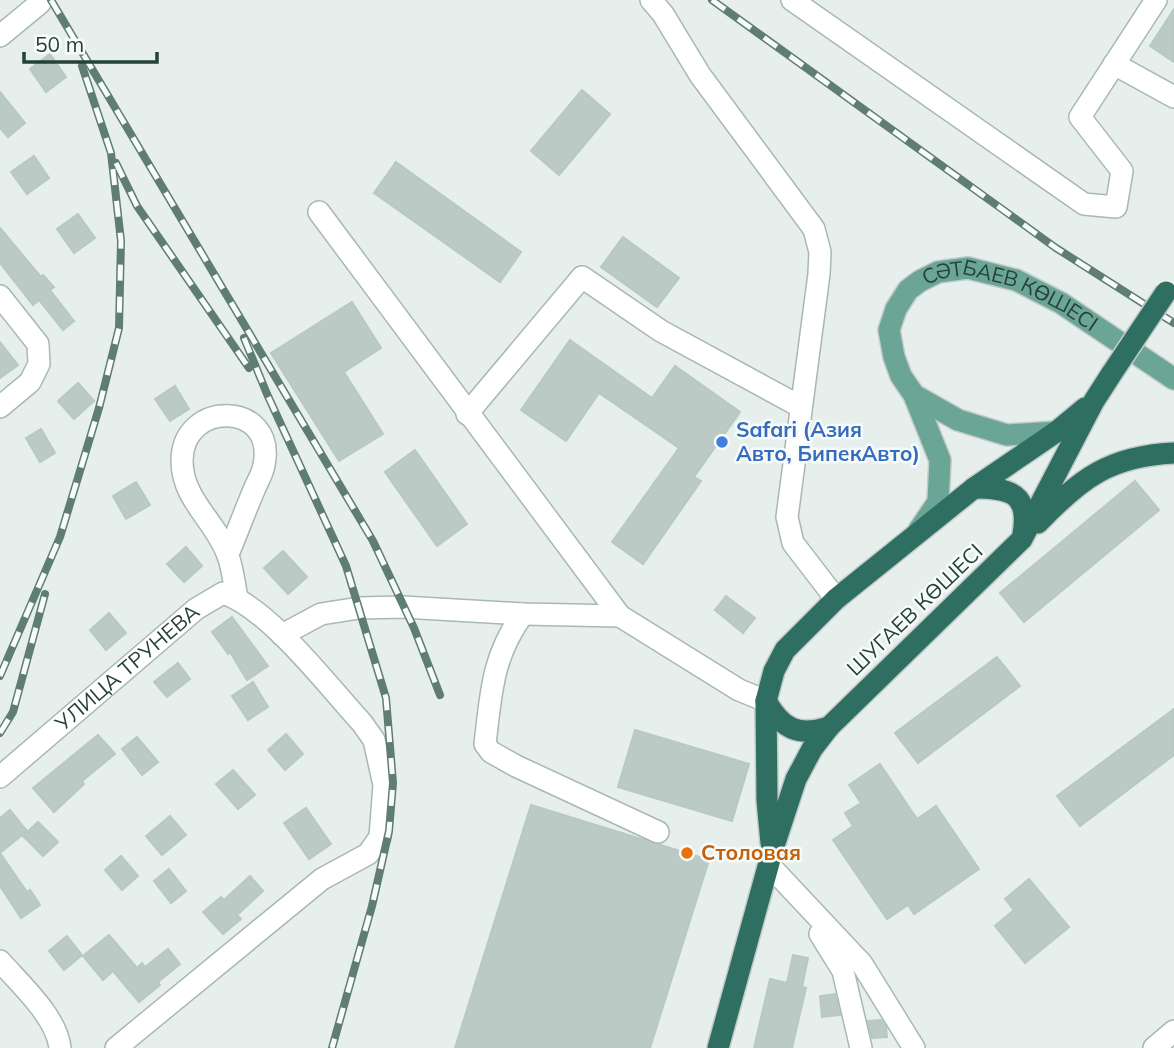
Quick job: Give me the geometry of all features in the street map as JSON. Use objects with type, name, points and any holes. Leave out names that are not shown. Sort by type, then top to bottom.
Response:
[{"type":"highway","name":"ШУГАЕВ КӨШЕСІ","points":[[718,1048],[796,779],[812,749],[829,727],[1022,539],[1094,401],[1170,286]]},
{"type":"highway","name":"ШУГАЕВ КӨШЕСІ","points":[[771,859],[767,800],[766,701],[774,671],[785,650],[836,599],[974,488],[1056,432],[1094,401]]},
{"type":"highway","points":[[1022,539],[1057,503],[1090,475],[1114,463],[1144,454],[1174,453]]},
{"type":"highway","points":[[974,488],[1001,488],[1017,497],[1026,513],[1022,539]]},
{"type":"highway","points":[[766,701],[776,720],[787,726],[809,733],[829,727]]},
{"type":"main road","name":"СӘТБАЕВ КӨШЕСІ","points":[[914,537],[938,502],[940,460],[914,396],[901,376],[889,330],[896,309],[908,290],[920,281],[939,272],[968,268],[1016,280],[1061,303],[1174,380]]},
{"type":"main road","points":[[914,396],[958,420],[1007,435],[1056,432]]},
{"type":"street","points":[[651,0],[663,13],[700,75],[814,229],[820,252],[819,274],[787,517],[793,543],[836,599]]},
{"type":"street","points":[[792,0],[1084,204],[1116,207],[1122,171],[1080,117],[1156,0]]},
{"type":"street","points":[[0,36],[39,1]]},
{"type":"street","points":[[1114,64],[1174,97]]},
{"type":"street","points":[[319,212],[620,616],[739,690],[766,701]]},
{"type":"street","points":[[467,414],[582,277],[661,331],[801,407]]},
{"type":"street","points":[[0,296],[38,344],[39,364],[30,382],[0,407]]},
{"type":"street","points":[[116,1048],[322,879],[368,854],[380,837],[384,785],[374,740],[362,723],[282,635],[264,617],[237,598],[228,554],[188,491],[182,462],[184,445],[190,433],[202,421],[218,415],[242,416],[259,429],[264,447],[265,464],[228,554]]},
{"type":"street","name":"УЛИЦА ТРУНЕВА","points":[[0,778],[196,609],[223,593],[237,598]]},
{"type":"street","points":[[282,635],[321,614],[359,608],[403,607],[620,616]]},
{"type":"street","points":[[523,614],[501,648],[492,688],[485,744],[491,752],[516,766],[659,832]]},
{"type":"street","points":[[771,859],[844,971],[861,1048]]},
{"type":"street","points":[[797,896],[862,964],[915,1048]]},
{"type":"street","points":[[0,961],[47,1017],[59,1040],[60,1048]]},
{"type":"street","points":[[1154,1048],[1174,1031]]},
{"type":"building","points":[[1174,9],[1174,62],[1150,46]]},
{"type":"building","points":[[50,54],[66,77],[46,92],[30,69]]},
{"type":"building","points":[[582,90],[610,114],[559,175],[531,151]]},
{"type":"building","points":[[0,92],[25,123],[8,137],[0,128]]},
{"type":"building","points":[[34,156],[49,178],[27,194],[11,172]]},
{"type":"building","points":[[396,162],[521,252],[500,282],[374,193]]},
{"type":"building","points":[[78,214],[95,238],[74,253],[57,229]]},
{"type":"building","points":[[0,228],[41,277],[43,275],[54,287],[50,290],[74,321],[63,330],[39,300],[33,305],[0,263]]},
{"type":"building","points":[[623,237],[679,278],[657,307],[601,267]]},
{"type":"building","points":[[352,302],[381,348],[344,372],[383,434],[339,461],[271,353]]},
{"type":"building","points":[[570,340],[652,398],[675,366],[740,412],[694,477],[701,481],[643,564],[612,542],[679,448],[599,393],[566,441],[521,410]]},
{"type":"building","points":[[0,342],[18,365],[0,378]]},
{"type":"building","points":[[78,383],[94,401],[74,419],[58,401]]},
{"type":"building","points":[[175,386],[189,409],[170,421],[155,399]]},
{"type":"building","points":[[41,429],[55,453],[40,462],[26,438]]},
{"type":"building","points":[[415,450],[467,524],[437,546],[385,472]]},
{"type":"building","points":[[1135,481],[1159,510],[1024,622],[1000,593]]},
{"type":"building","points":[[136,482],[150,505],[126,519],[113,496]]},
{"type":"building","points":[[186,547],[202,566],[184,582],[167,564]]},
{"type":"building","points":[[283,551],[307,577],[288,594],[264,568]]},
{"type":"building","points":[[726,596],[755,618],[743,633],[715,610]]},
{"type":"building","points":[[109,613],[126,633],[106,650],[90,630]]},
{"type":"building","points":[[232,617],[268,666],[247,680],[230,652],[228,654],[212,632]]},
{"type":"building","points":[[997,657],[1020,686],[918,763],[895,733]]},
{"type":"building","points":[[178,663],[190,679],[167,697],[154,682]]},
{"type":"building","points":[[253,682],[268,707],[248,720],[232,696]]},
{"type":"building","points":[[1174,709],[1174,755],[1080,826],[1057,796]]},
{"type":"building","points":[[635,730],[749,764],[732,821],[618,787]]},
{"type":"building","points":[[286,734],[303,754],[285,770],[268,750]]},
{"type":"building","points":[[98,735],[115,754],[82,781],[84,784],[54,812],[33,788]]},
{"type":"building","points":[[137,737],[158,762],[142,775],[122,749]]},
{"type":"building","points":[[880,764],[917,819],[936,806],[979,869],[914,914],[908,905],[887,919],[833,840],[853,826],[845,813],[861,803],[849,785]]},
{"type":"building","points":[[233,770],[255,795],[238,809],[216,784]]},
{"type":"building","points":[[531,805],[709,860],[650,1048],[455,1048]]},
{"type":"building","points":[[306,808],[331,844],[309,859],[284,823]]},
{"type":"building","points":[[10,810],[27,831],[0,853],[0,818]]},
{"type":"building","points":[[170,816],[186,835],[162,855],[146,836]]},
{"type":"building","points":[[38,822],[58,842],[43,856],[23,836]]},
{"type":"building","points":[[0,853],[27,892],[30,890],[40,905],[21,918],[0,886]]},
{"type":"building","points":[[121,856],[138,876],[122,890],[105,870]]},
{"type":"building","points":[[169,869],[186,891],[171,903],[154,881]]},
{"type":"building","points":[[250,876],[263,891],[237,915],[241,919],[223,934],[203,912],[221,897],[224,900]]},
{"type":"building","points":[[1029,879],[1069,927],[1025,963],[995,926],[1014,910],[1005,899]]},
{"type":"building","points":[[109,935],[137,968],[142,963],[145,967],[168,949],[180,964],[139,1002],[113,971],[103,980],[83,956]]},
{"type":"building","points":[[67,936],[82,955],[64,970],[49,951]]},
{"type":"building","points":[[793,955],[808,958],[802,987],[806,988],[792,1048],[754,1048],[770,979],[787,983]]},
{"type":"building","points":[[835,994],[840,1015],[822,1017],[820,996]]},
{"type":"building","points":[[881,1020],[886,1027],[887,1037],[872,1038],[868,1021]]},
{"type":"railway","points":[[51,0],[373,541],[414,628],[440,695]]},
{"type":"railway","points":[[712,0],[1056,248],[1174,323]]},
{"type":"railway","points":[[0,676],[60,537],[99,408],[119,328],[121,241],[111,153],[82,66]]},
{"type":"railway","points":[[116,163],[137,206],[249,368]]},
{"type":"railway","points":[[244,338],[346,566],[386,698],[393,783],[389,831],[372,906],[332,1048]]},
{"type":"railway","points":[[0,733],[13,712],[45,594]]},
{"type":"place","name":"Safari (Азия Авто, БипекАвто)","points":[[722,442]]},
{"type":"place","name":"Столовая","points":[[687,853]]}]
